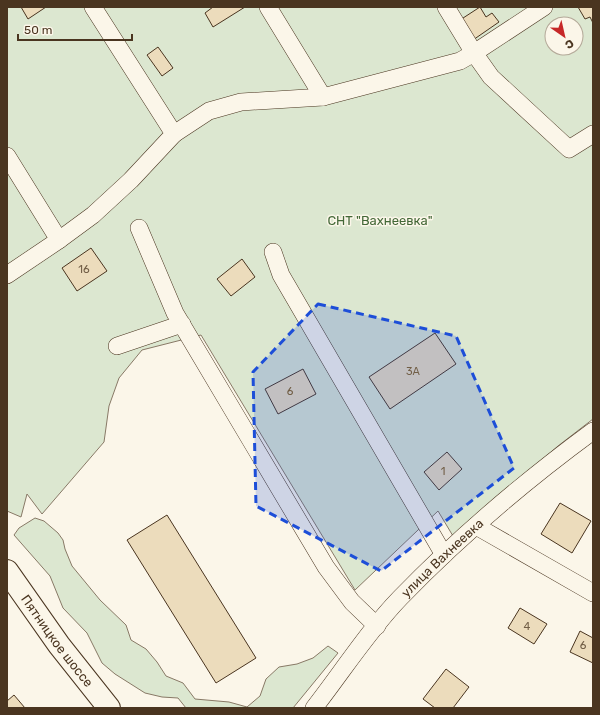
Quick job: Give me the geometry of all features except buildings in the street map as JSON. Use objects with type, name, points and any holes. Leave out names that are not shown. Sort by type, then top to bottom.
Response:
[{"type":"main road","name":"Пятницкое шоссе","points":[[7,571],[14,588],[109,708]]},
{"type":"street","points":[[93,7],[174,134]]},
{"type":"street","points":[[268,7],[323,97]]},
{"type":"street","points":[[446,7],[474,54],[491,77],[569,149],[593,134]]},
{"type":"street","points":[[7,275],[93,215],[125,185],[174,134],[209,111],[241,102],[323,97],[460,61],[474,54],[544,7]]},
{"type":"street","points":[[7,156],[59,240]]},
{"type":"street","points":[[139,228],[175,313],[326,567],[352,602],[377,626]]},
{"type":"street","points":[[273,252],[281,274],[444,555]]},
{"type":"street","points":[[117,346],[182,324]]},
{"type":"street","name":"улица Вахнеевка","points":[[314,708],[399,598],[476,526],[593,431]]},
{"type":"street","points":[[476,526],[593,593]]},
{"type":"highlighted area","points":[[318,304],[456,336],[514,468],[381,571],[256,506],[253,372]]},
{"type":"green space","name":"СНТ \"Вахнеевка\"","points":[[7,7],[593,7],[593,419],[558,446],[453,536],[438,511],[355,590],[201,335],[142,350],[119,378],[109,406],[104,442],[42,514],[27,494],[21,517],[7,511]]},
{"type":"green space","points":[[35,518],[44,521],[58,533],[63,540],[72,566],[100,600],[126,625],[131,640],[146,649],[166,676],[183,683],[195,699],[229,702],[247,707],[260,696],[266,679],[279,667],[297,664],[313,658],[328,646],[338,653],[293,708],[186,708],[178,698],[162,697],[145,693],[115,674],[102,663],[87,633],[63,608],[50,576],[14,535],[19,528]]}]
